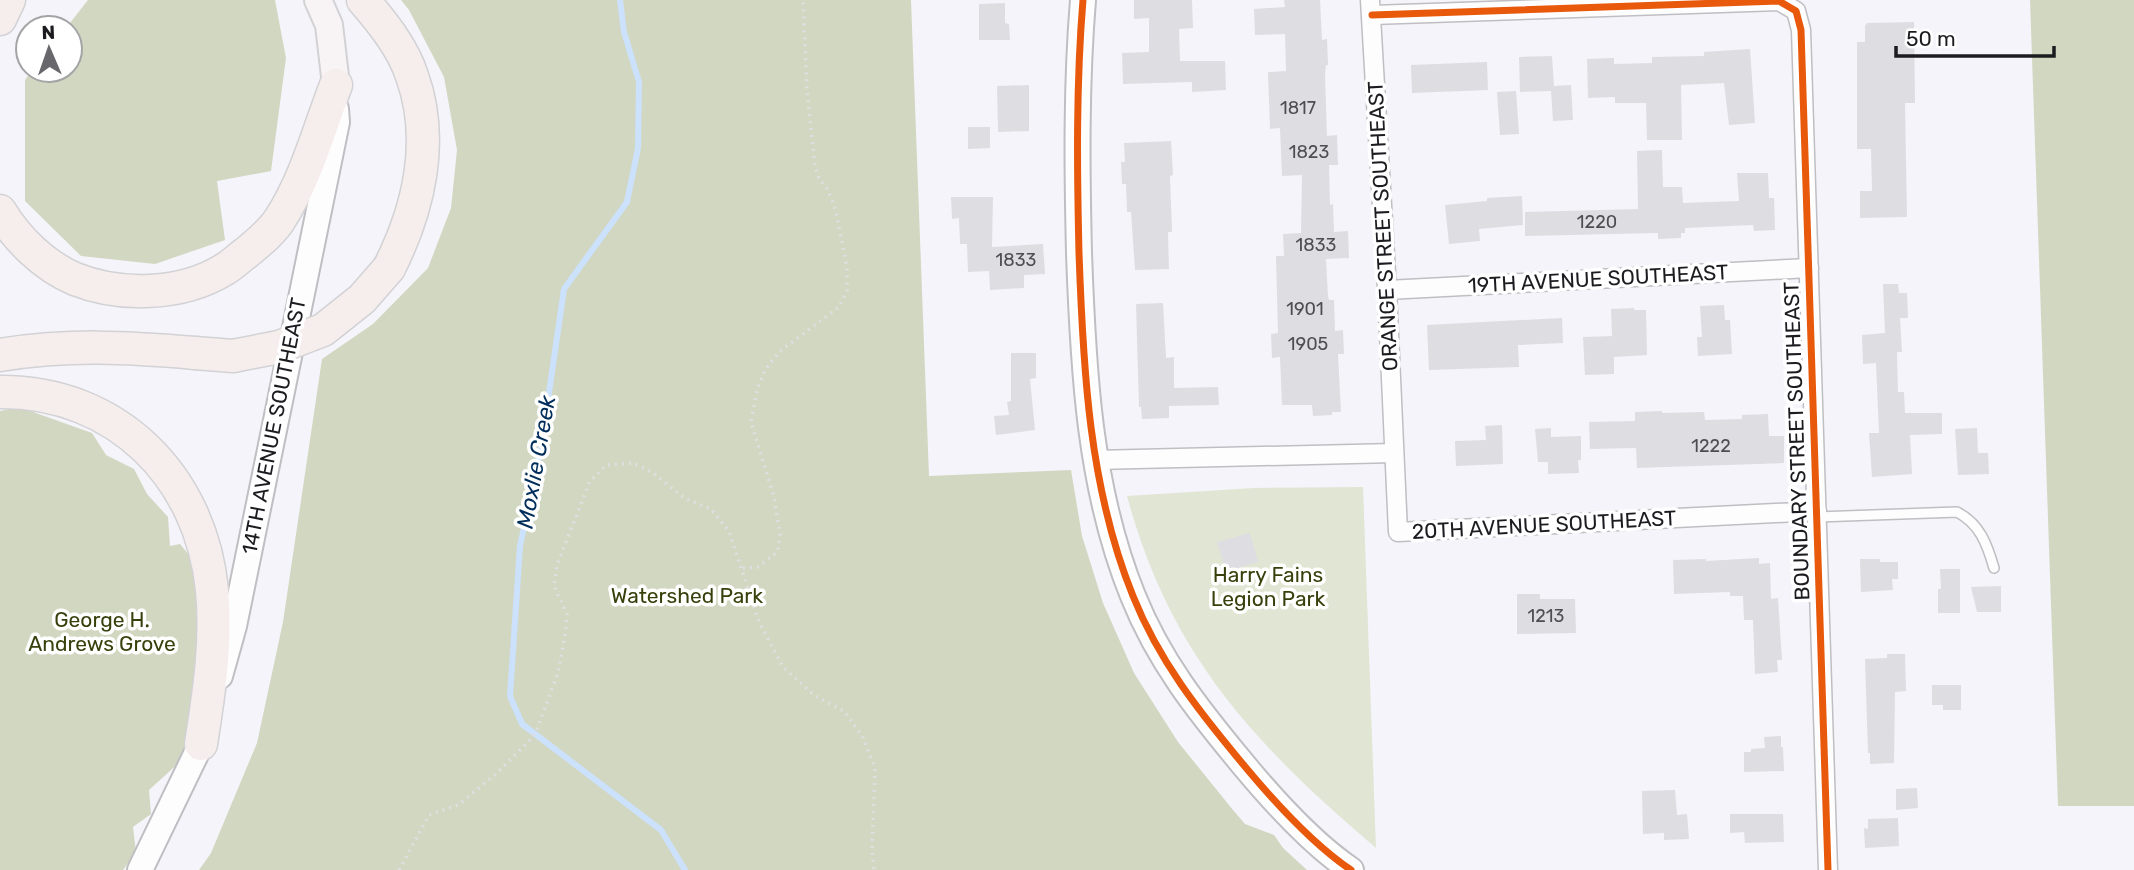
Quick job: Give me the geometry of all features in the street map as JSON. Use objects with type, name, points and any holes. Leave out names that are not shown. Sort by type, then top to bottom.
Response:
[{"type":"highway","points":[[0,19],[9,0]]},
{"type":"highway","points":[[0,355],[35,349],[113,346],[233,356],[279,346],[323,330],[362,299],[389,268],[403,240],[415,203],[424,157],[422,114],[412,74],[384,25],[363,0]]},
{"type":"highway","points":[[0,211],[29,247],[72,278],[101,287],[153,291],[177,288],[204,279],[225,269],[280,220],[298,183],[336,85]]},
{"type":"highway","points":[[0,392],[28,392],[53,396],[120,425],[144,446],[179,486],[201,534],[212,587],[213,652],[201,744]]},
{"type":"main road","name":"14TH AVENUE SOUTHEAST","points":[[318,0],[329,25],[336,85]]},
{"type":"street","points":[[1083,0],[1078,61],[1079,233],[1087,394],[1096,460],[1111,530],[1132,596],[1161,655],[1194,706],[1294,821],[1351,870]]},
{"type":"street","name":"BOUNDARY STREET SOUTHEAST","points":[[1645,2],[1779,1],[1796,11],[1801,30],[1828,870]]},
{"type":"street","points":[[1371,7],[1645,2]]},
{"type":"street","name":"ORANGE STREET SOUTHEAST","points":[[1371,7],[1395,453]]},
{"type":"street","name":"14TH AVENUE SOUTHEAST","points":[[140,870],[201,744],[234,626],[337,122],[336,85]]},
{"type":"street","name":"19TH AVENUE SOUTHEAST","points":[[1387,290],[1810,268]]},
{"type":"street","points":[[1096,460],[1395,453]]},
{"type":"street","name":"20TH AVENUE SOUTHEAST","points":[[1395,453],[1398,532],[1817,514]]},
{"type":"street","name":"14TH AVENUE SOUTHEAST","points":[[131,870],[153,842]]},
{"type":"lane","points":[[1817,514],[1957,512],[1975,524],[1983,535],[1994,568]]},
{"type":"path","points":[[743,568],[758,567],[778,551],[780,534],[774,497],[751,422],[757,390],[765,370],[779,352],[839,307],[847,291],[847,268],[836,211],[815,166],[807,91],[803,0]]},
{"type":"path","points":[[399,870],[429,815],[458,804],[496,774],[531,739],[537,729],[558,673],[566,630],[567,614],[554,586],[557,565],[590,481],[606,465],[633,463],[653,472],[684,498],[711,509],[729,531],[759,622],[783,667],[815,696],[844,711],[862,736],[875,766],[872,850],[874,870]]},
{"type":"green space","points":[[88,0],[275,0],[286,58],[271,171],[217,181],[225,240],[155,264],[81,256],[25,201],[25,84],[84,84],[84,14],[77,14]]},
{"type":"green space","name":"Watershed Park","points":[[401,0],[911,0],[929,476],[1071,470],[1082,536],[1103,603],[1134,673],[1178,742],[1245,824],[1274,835],[1283,848],[1307,870],[199,870],[211,853],[257,743],[283,622],[322,359],[373,324],[428,268],[451,208],[457,150],[444,77],[409,10]]},
{"type":"green space","points":[[2030,0],[2134,0],[2134,806],[2058,806]]},
{"type":"green space","name":"George H. Andrews Grove","points":[[19,407],[92,433],[106,455],[134,469],[147,494],[168,517],[170,546],[180,544],[207,577],[193,724],[183,759],[149,790],[151,814],[133,827],[136,852],[123,870],[0,870],[0,411]]},
{"type":"green space","name":"Harry Fains Legion Park","points":[[1363,487],[1376,848],[1292,771],[1255,733],[1222,693],[1193,650],[1167,603],[1145,553],[1127,496],[1254,488]]},
{"type":"building","points":[[1134,0],[1192,0],[1193,28],[1179,29],[1180,61],[1225,61],[1226,90],[1192,92],[1192,82],[1123,84],[1122,53],[1149,52],[1149,18],[1134,19]]},
{"type":"building","points":[[1284,0],[1320,0],[1322,40],[1327,39],[1327,136],[1337,135],[1338,165],[1329,165],[1330,205],[1333,204],[1334,232],[1348,231],[1349,258],[1326,259],[1328,296],[1329,300],[1334,300],[1335,331],[1343,330],[1344,354],[1338,354],[1341,412],[1332,412],[1332,415],[1313,416],[1312,405],[1282,405],[1280,357],[1272,358],[1271,334],[1278,333],[1276,256],[1284,256],[1283,234],[1301,233],[1302,175],[1282,176],[1280,128],[1270,129],[1268,72],[1286,71],[1285,34],[1255,35],[1254,9],[1285,7]]},
{"type":"building","points":[[1005,3],[1005,23],[1009,24],[1010,40],[979,40],[979,4]]},
{"type":"building","points":[[1914,22],[1915,103],[1905,103],[1907,217],[1860,218],[1860,191],[1872,191],[1871,149],[1857,149],[1857,42],[1865,42],[1867,23]]},
{"type":"building","points":[[1750,49],[1755,123],[1729,125],[1724,83],[1681,85],[1682,140],[1647,140],[1646,103],[1615,103],[1615,97],[1588,98],[1587,59],[1614,58],[1614,64],[1652,63],[1652,57],[1704,56],[1704,52]]},
{"type":"building","points":[[1552,56],[1554,86],[1571,85],[1573,120],[1553,121],[1551,91],[1520,92],[1519,57]]},
{"type":"building","points":[[1487,62],[1488,90],[1412,93],[1411,65]]},
{"type":"building","points":[[1029,85],[1029,131],[998,132],[997,86]]},
{"type":"building","points":[[1516,91],[1519,134],[1500,135],[1497,92]]},
{"type":"building","points":[[968,127],[990,127],[990,148],[968,149]]},
{"type":"building","points":[[1171,141],[1173,175],[1170,176],[1172,232],[1168,232],[1169,269],[1135,270],[1131,212],[1127,212],[1126,184],[1122,184],[1124,143]]},
{"type":"building","points":[[1662,150],[1663,187],[1682,187],[1683,203],[1739,201],[1737,173],[1768,173],[1769,198],[1774,198],[1775,230],[1754,231],[1753,225],[1685,228],[1681,238],[1658,239],[1658,233],[1525,236],[1525,212],[1638,209],[1637,151]]},
{"type":"building","points":[[1522,196],[1523,225],[1479,229],[1480,241],[1449,244],[1445,205]]},
{"type":"building","points":[[951,197],[993,197],[992,247],[1043,244],[1045,274],[1024,275],[1024,288],[990,290],[989,271],[968,272],[967,244],[960,244],[959,218],[952,219]]},
{"type":"building","points":[[1883,284],[1898,284],[1899,293],[1907,293],[1908,318],[1900,318],[1902,352],[1897,352],[1898,392],[1904,392],[1905,413],[1942,413],[1942,434],[1910,435],[1912,474],[1872,477],[1869,433],[1879,433],[1876,363],[1863,364],[1862,335],[1885,333]]},
{"type":"building","points":[[1163,303],[1166,358],[1174,357],[1174,388],[1218,387],[1219,405],[1169,406],[1169,418],[1142,419],[1139,407],[1136,304]]},
{"type":"building","points":[[1724,305],[1725,320],[1730,320],[1732,354],[1698,356],[1697,337],[1702,337],[1700,306]]},
{"type":"building","points":[[1611,309],[1646,310],[1647,355],[1614,357],[1614,374],[1585,375],[1583,337],[1612,336]]},
{"type":"building","points":[[1562,318],[1563,343],[1518,345],[1519,367],[1429,370],[1427,325]]},
{"type":"building","points":[[1011,353],[1036,353],[1036,378],[1030,379],[1035,430],[996,435],[994,416],[1009,415],[1007,402],[1011,401]]},
{"type":"building","points":[[1635,412],[1704,412],[1705,420],[1742,419],[1742,415],[1768,414],[1769,436],[1784,436],[1784,463],[1637,468],[1636,448],[1590,449],[1589,422],[1635,421]]},
{"type":"building","points":[[1502,425],[1503,464],[1456,466],[1455,441],[1486,440],[1485,426]]},
{"type":"building","points":[[1551,428],[1551,437],[1581,436],[1579,473],[1548,474],[1548,462],[1538,462],[1535,429]]},
{"type":"building","points":[[1977,428],[1978,453],[1988,453],[1989,474],[1958,475],[1955,429]]},
{"type":"building","points":[[1250,533],[1258,562],[1226,571],[1217,542]]},
{"type":"building","points":[[1759,558],[1759,564],[1770,563],[1771,599],[1778,598],[1782,660],[1777,660],[1778,672],[1755,674],[1753,620],[1744,620],[1743,596],[1730,596],[1730,592],[1674,594],[1673,560]]},
{"type":"building","points":[[1860,559],[1898,562],[1898,579],[1892,579],[1893,590],[1861,592]]},
{"type":"building","points":[[1940,569],[1960,569],[1960,613],[1938,613]]},
{"type":"building","points":[[2001,586],[2001,612],[1977,612],[1971,587]]},
{"type":"building","points":[[1517,594],[1540,594],[1540,599],[1575,599],[1576,633],[1517,634]]},
{"type":"building","points":[[1887,654],[1905,654],[1906,691],[1895,692],[1894,763],[1870,764],[1865,659],[1887,658]]},
{"type":"building","points":[[1932,685],[1961,685],[1961,710],[1943,710],[1943,705],[1932,705]]},
{"type":"building","points":[[1781,736],[1784,771],[1744,772],[1744,752],[1765,748],[1764,737]]},
{"type":"building","points":[[1917,788],[1918,808],[1896,810],[1896,789]]},
{"type":"building","points":[[1675,790],[1677,815],[1687,814],[1689,839],[1664,840],[1664,833],[1643,834],[1642,791]]},
{"type":"building","points":[[1730,814],[1783,814],[1784,842],[1745,843],[1744,832],[1730,833]]},
{"type":"building","points":[[1898,818],[1899,846],[1865,848],[1864,828],[1868,829],[1868,819]]},
{"type":"waterway","name":"Moxlie Creek","points":[[620,0],[624,32],[639,82],[638,148],[627,202],[564,289],[541,448],[520,546],[510,696],[522,724],[661,830],[685,870]]},
{"type":"cycle path","points":[[1083,0],[1078,158],[1083,340],[1091,427],[1118,555],[1143,620],[1167,663],[1195,704],[1279,806],[1322,848],[1351,870]]},
{"type":"cycle path","points":[[1372,15],[1779,1],[1796,11],[1801,30],[1828,870]]}]
